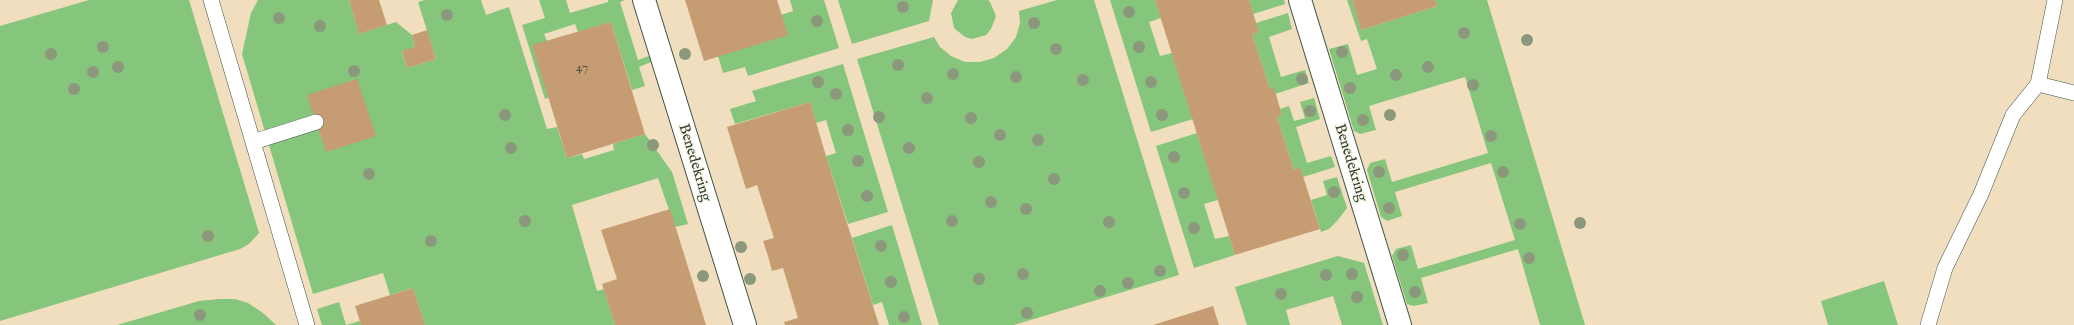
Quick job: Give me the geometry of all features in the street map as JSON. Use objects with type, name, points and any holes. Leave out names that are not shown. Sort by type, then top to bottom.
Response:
[{"type":"street","name":"Benedekring","points":[[644,0],[744,325]]},
{"type":"street","name":"Benedekring","points":[[1300,0],[1400,325]]},
{"type":"lane","points":[[211,0],[307,325]]},
{"type":"lane","points":[[1928,325],[1945,268],[1981,194],[2013,115],[2038,84],[2055,0]]},
{"type":"lane","points":[[2038,84],[2074,93]]},
{"type":"lane","points":[[253,142],[316,122]]},
{"type":"green space","points":[[89,0],[189,0],[259,233],[249,244],[240,249],[0,321],[0,26]]},
{"type":"green space","points":[[258,0],[349,0],[359,34],[396,22],[412,35],[415,47],[402,52],[407,68],[436,59],[418,2],[425,0],[481,0],[486,15],[509,7],[547,129],[557,127],[567,158],[582,154],[584,159],[614,150],[613,144],[645,134],[672,172],[688,224],[675,227],[658,178],[572,205],[597,291],[604,289],[615,325],[425,325],[413,288],[390,295],[383,273],[313,294],[242,54],[251,13]]},
{"type":"green space","points":[[539,0],[566,0],[570,13],[608,2],[608,0],[625,0],[620,2],[638,60],[649,56],[651,62],[639,67],[645,86],[632,90],[611,22],[578,32],[575,24],[544,34],[547,41],[548,98],[545,99],[522,25],[545,18]]},
{"type":"green space","points":[[790,0],[824,0],[839,48],[748,76],[745,67],[723,73],[718,56],[781,15],[793,11]]},
{"type":"green space","points":[[838,0],[933,0],[929,21],[852,44]]},
{"type":"green space","points":[[958,0],[988,0],[990,2],[996,16],[991,29],[986,35],[972,39],[965,37],[954,28],[951,13]]},
{"type":"green space","points":[[1057,0],[1094,0],[1179,275],[1014,325],[939,325],[857,59],[934,37],[940,47],[951,56],[965,62],[980,62],[994,58],[1007,49],[1016,37],[1020,23],[1019,11]]},
{"type":"green space","points":[[1110,0],[1155,0],[1161,18],[1149,22],[1160,56],[1172,53],[1193,119],[1151,132]]},
{"type":"green space","points":[[1249,0],[1284,0],[1285,4],[1253,14]]},
{"type":"green space","points":[[1347,0],[1352,0],[1361,30],[1437,6],[1435,0],[1487,0],[1585,325],[1540,325],[1518,249],[1421,278],[1428,303],[1414,306],[1407,304],[1392,256],[1396,249],[1411,245],[1418,269],[1515,240],[1491,163],[1395,192],[1402,216],[1387,221],[1381,217],[1367,170],[1370,163],[1385,159],[1392,182],[1488,153],[1465,77],[1369,106],[1376,130],[1360,134],[1354,131],[1329,49],[1348,44],[1357,75],[1377,69],[1367,39],[1361,41]]},
{"type":"green space","points":[[1288,13],[1292,29],[1269,37],[1281,77],[1305,70],[1309,83],[1275,94],[1270,89],[1252,34],[1259,32],[1256,23]]},
{"type":"green space","points":[[843,64],[888,212],[848,224],[826,156],[836,153],[826,120],[816,123],[810,102],[735,124],[730,109],[756,101],[752,91]]},
{"type":"green space","points":[[1314,98],[1320,119],[1296,127],[1307,163],[1331,156],[1335,167],[1303,177],[1300,167],[1294,170],[1277,117],[1282,115],[1280,109],[1289,106],[1294,121],[1305,118],[1300,102]]},
{"type":"green space","points":[[1197,133],[1218,200],[1204,204],[1215,239],[1229,236],[1235,255],[1194,268],[1156,146]]},
{"type":"green space","points":[[1337,177],[1347,208],[1329,229],[1321,232],[1311,200],[1327,195],[1323,181]]},
{"type":"green space","points":[[892,225],[922,325],[889,325],[882,302],[873,305],[852,238]]},
{"type":"green space","points":[[1338,256],[1364,263],[1383,325],[1342,325],[1333,296],[1286,310],[1290,325],[1247,325],[1235,287]]},
{"type":"green space","points":[[1884,281],[1898,325],[1828,325],[1821,301]]},
{"type":"green space","points":[[235,299],[248,303],[263,313],[276,325],[117,325],[199,301]]},
{"type":"green space","points":[[339,302],[346,325],[322,325],[317,309]]},
{"type":"green space","points":[[360,321],[361,325],[346,325]]},
{"type":"building","points":[[349,0],[379,0],[387,25],[359,34]]},
{"type":"building","points":[[685,0],[777,0],[788,35],[704,61]]},
{"type":"building","points":[[1155,0],[1249,0],[1259,32],[1252,34],[1270,89],[1274,88],[1282,115],[1277,117],[1294,170],[1300,167],[1320,229],[1235,255]]},
{"type":"building","points":[[1352,0],[1435,0],[1437,6],[1361,30]]},
{"type":"building","points":[[611,22],[645,134],[567,158],[532,45]]},
{"type":"building","points":[[427,30],[436,59],[407,68],[402,51],[415,47],[412,35]]},
{"type":"building","points":[[357,79],[376,136],[326,152],[307,95]]},
{"type":"building","points":[[810,102],[879,325],[785,325],[784,322],[798,318],[783,268],[772,271],[763,241],[774,238],[757,185],[746,189],[727,127]]},
{"type":"building","points":[[670,209],[706,325],[615,325],[602,284],[617,279],[601,230]]},
{"type":"building","points":[[413,288],[425,325],[361,325],[355,306]]},
{"type":"building","points":[[1213,306],[1219,325],[1153,325]]}]
